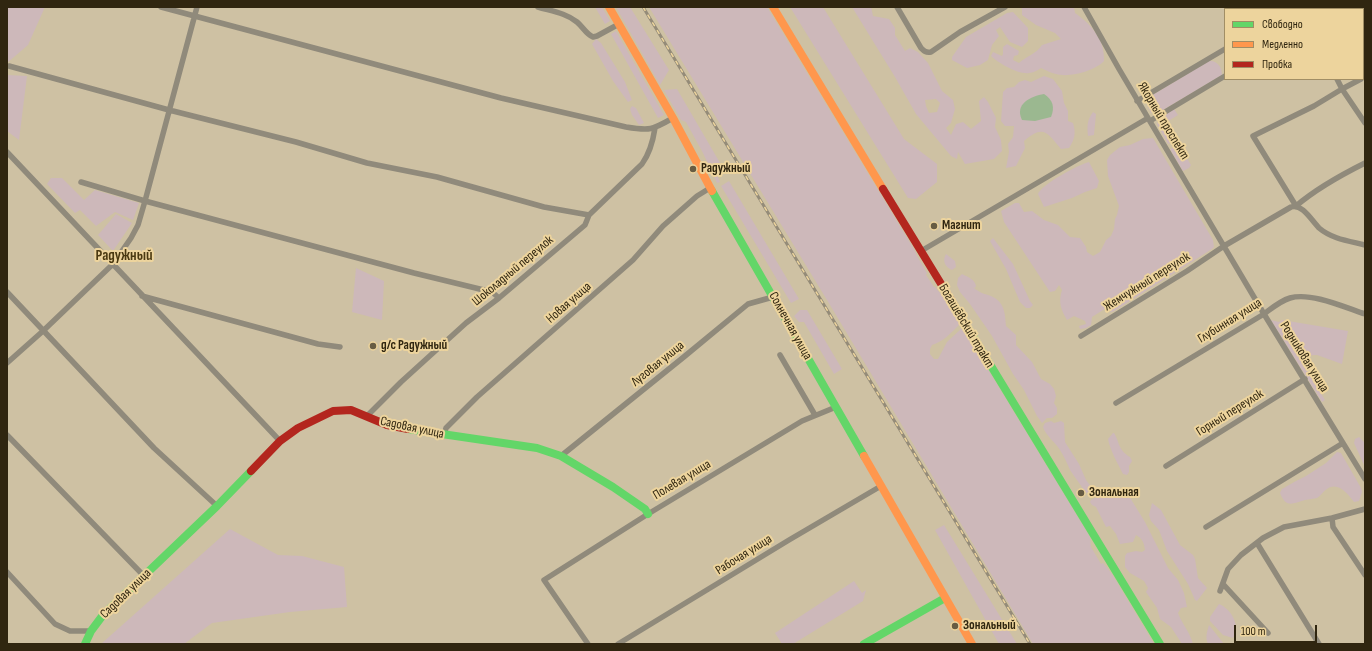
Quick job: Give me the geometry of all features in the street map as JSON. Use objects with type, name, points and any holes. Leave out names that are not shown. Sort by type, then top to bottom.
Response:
[{"type":"street","points":[[161,7],[501,98],[626,127],[643,130],[655,128],[673,118]]},
{"type":"street","points":[[7,363],[113,264],[138,225],[197,7]]},
{"type":"street","points":[[538,7],[566,15],[577,22],[593,37],[619,24]]},
{"type":"street","name":"Солнечная улица","points":[[609,7],[673,118],[710,188],[972,644]]},
{"type":"street","name":"Богашёвский тракт","points":[[773,7],[1160,644]]},
{"type":"street","points":[[897,7],[925,52],[931,52],[960,32],[1005,7]]},
{"type":"street","name":"Якорный проспект","points":[[1084,7],[1137,101],[1224,246]]},
{"type":"street","points":[[1137,101],[1224,50]]},
{"type":"street","points":[[9,66],[169,110],[296,142],[367,163],[437,177],[544,207],[589,215]]},
{"type":"street","points":[[921,251],[1224,77]]},
{"type":"street","points":[[1338,80],[1365,123]]},
{"type":"street","points":[[1359,80],[1314,106],[1253,136],[1296,206],[1300,207],[1318,227],[1330,236],[1365,245]]},
{"type":"street","name":"Шоколадный переулок","points":[[366,417],[401,382],[466,324],[585,225],[589,215],[642,164],[647,157],[655,128]]},
{"type":"street","points":[[7,152],[280,441]]},
{"type":"street","name":"Жемчужный переулок","points":[[1081,336],[1187,271],[1224,246],[1287,210],[1291,206],[1296,206],[1312,193],[1365,163]]},
{"type":"street","points":[[81,182],[145,201],[414,273],[492,292],[499,298]]},
{"type":"street","name":"Новая улица","points":[[444,435],[446,428],[477,397],[633,260],[663,226],[697,196],[710,188]]},
{"type":"street","name":"Родниковая улица","points":[[1224,246],[1365,479]]},
{"type":"street","points":[[7,292],[154,448],[217,506]]},
{"type":"street","points":[[142,296],[318,344],[340,347]]},
{"type":"street","name":"Глубинная улица","points":[[1116,403],[1264,314],[1280,302],[1289,298],[1299,296],[1310,298],[1365,314]]},
{"type":"street","name":"Луговая улица","points":[[561,456],[748,304],[773,297]]},
{"type":"street","points":[[780,355],[816,415]]},
{"type":"street","name":"Горный переулок","points":[[1166,466],[1305,379]]},
{"type":"street","name":"Полевая улица","points":[[588,644],[544,580],[648,514],[802,421],[836,407]]},
{"type":"street","name":"Садовая улица","points":[[85,644],[91,631],[102,615],[217,506],[280,441],[298,428],[333,411],[351,410],[387,425],[444,435],[537,448],[561,456],[613,487],[645,509],[648,514]]},
{"type":"street","points":[[7,435],[144,576]]},
{"type":"street","points":[[1206,526],[1343,443]]},
{"type":"street","name":"Рабочая улица","points":[[618,644],[881,486]]},
{"type":"street","points":[[1220,591],[1228,569],[1241,555],[1263,538],[1284,527],[1332,518],[1365,509]]},
{"type":"street","points":[[1332,518],[1333,527],[1365,575]]},
{"type":"street","points":[[1256,543],[1319,644]]},
{"type":"street","points":[[7,572],[55,624],[70,631],[91,631]]},
{"type":"street","points":[[1223,584],[1268,633]]},
{"type":"street","points":[[864,644],[945,598]]},
{"type":"shaded area","points":[[7,7],[45,7],[28,45],[7,63]]},
{"type":"shaded area","points":[[595,7],[602,7],[610,21],[605,24]]},
{"type":"shaded area","points":[[616,7],[630,7],[669,70],[660,85]]},
{"type":"shaded area","points":[[649,7],[767,7],[915,251],[927,273],[926,275],[934,287],[946,300],[960,324],[944,339],[932,345],[930,354],[934,359],[938,359],[947,342],[961,329],[964,330],[1090,537],[1091,547],[1101,564],[1103,563],[1112,574],[1154,644],[1033,644]]},
{"type":"shaded area","points":[[790,7],[823,7],[904,139],[937,164],[937,182],[916,199],[908,198]]},
{"type":"shaded area","points":[[852,7],[871,7],[873,16],[889,19],[895,28],[895,35],[905,51],[910,48],[918,52],[928,63],[942,91],[953,100],[955,109],[951,123],[946,128],[951,135],[956,124],[963,122],[971,129],[981,121],[979,101],[984,97],[996,118],[995,127],[1001,140],[1002,151],[994,159],[965,164],[958,152],[957,159],[951,156],[916,114]],"holes":[[[936,99],[940,103],[937,112],[929,113],[925,100]]]},
{"type":"shaded area","points":[[1022,7],[1074,7],[1075,13],[1092,28],[1100,40],[1104,53],[1104,61],[1100,65],[1088,71],[1068,75],[1054,74],[1041,68],[1025,73],[1009,68],[998,62],[991,56],[993,52],[1002,56],[1003,47],[1007,44],[1019,51],[1018,55],[1014,56],[1013,60],[1019,63],[1037,51],[1042,45],[1061,39],[1055,33],[1036,25],[1022,15]]},
{"type":"shaded area","points":[[1301,7],[1332,7],[1332,8],[1300,8]]},
{"type":"shaded area","points":[[1013,12],[1028,28],[1028,41],[1022,47],[1010,42],[1000,27],[996,30],[999,36],[992,45],[988,60],[980,65],[967,68],[952,60],[952,57],[966,37],[1007,13]]},
{"type":"shaded area","points":[[616,31],[664,115],[658,118],[611,34]]},
{"type":"shaded area","points":[[596,39],[601,43],[625,82],[632,100],[628,102],[613,81],[592,44]]},
{"type":"shaded area","points":[[1209,61],[1217,63],[1221,69],[1222,75],[1158,113],[1151,113],[1147,105],[1151,96]]},
{"type":"shaded area","points":[[7,75],[27,76],[19,140],[7,131]]},
{"type":"shaded area","points":[[1044,76],[1053,79],[1062,91],[1064,103],[1068,111],[1068,121],[1073,123],[1074,127],[1075,133],[1073,142],[1069,148],[1061,149],[1045,133],[1036,133],[1024,141],[1025,148],[1016,166],[1006,168],[1009,152],[1008,144],[1013,137],[1014,126],[1005,126],[1001,121],[1003,92],[1007,88],[1014,87],[1019,82],[1025,80],[1031,82]]},
{"type":"shaded area","points":[[677,89],[723,168],[724,172],[717,175],[720,182],[717,183],[686,122],[681,120],[664,90]]},
{"type":"shaded area","points":[[1044,94],[1051,101],[1053,107],[1051,117],[1035,121],[1022,120],[1020,109],[1022,105],[1029,99]]},
{"type":"shaded area","points":[[632,106],[636,108],[644,123],[639,125],[632,115],[630,109]]},
{"type":"shaded area","points":[[1174,109],[1178,115],[1165,123],[1176,141],[1168,144],[1157,124],[1162,117]]},
{"type":"shaded area","points":[[1093,112],[1096,114],[1094,135],[1088,136],[1088,123]]},
{"type":"shaded area","points":[[1153,138],[1213,240],[1214,247],[1114,311],[1111,312],[1107,309],[1103,310],[1092,317],[1091,325],[1080,329],[1079,326],[1086,324],[1085,321],[1074,316],[1067,320],[1061,306],[1060,298],[1062,290],[1059,285],[1055,291],[1050,292],[1004,222],[1001,211],[1015,203],[1019,203],[1024,212],[1032,211],[1044,220],[1058,225],[1070,237],[1080,238],[1086,247],[1087,252],[1093,256],[1100,252],[1106,240],[1111,236],[1119,206],[1108,176],[1107,160],[1110,155],[1120,147],[1130,145],[1143,139]]},
{"type":"shaded area","points":[[1179,145],[1191,165],[1183,171],[1170,149]]},
{"type":"shaded area","points":[[1089,162],[1099,181],[1097,188],[1044,207],[1038,194],[1046,185],[1061,175]]},
{"type":"shaded area","points":[[51,178],[62,178],[84,200],[95,190],[139,203],[133,220],[115,212],[96,226],[80,210],[75,213],[47,184]]},
{"type":"shaded area","points":[[729,181],[799,299],[791,303],[721,186]]},
{"type":"shaded area","points":[[116,214],[132,223],[113,251],[98,235]]},
{"type":"shaded area","points":[[993,238],[1013,264],[1033,305],[1030,308],[1026,308],[1020,302],[1006,269],[990,241]]},
{"type":"shaded area","points":[[946,254],[955,261],[956,267],[952,270],[945,264],[944,259]]},
{"type":"shaded area","points":[[356,268],[384,281],[382,320],[352,312]]},
{"type":"shaded area","points":[[962,274],[973,281],[976,285],[974,288],[996,299],[1002,305],[1005,313],[1006,326],[1016,335],[1016,345],[1032,362],[1041,379],[1050,384],[1054,389],[1056,396],[1054,403],[1057,408],[1057,414],[1052,418],[1047,418],[1042,423],[1037,416],[1024,390],[1013,374],[992,336],[960,292],[957,285],[958,278]]},
{"type":"shaded area","points":[[800,310],[807,310],[842,369],[834,374],[804,322],[799,322],[794,316]]},
{"type":"shaded area","points":[[1271,320],[1279,322],[1282,320],[1348,331],[1342,364],[1317,355],[1298,356],[1325,400],[1322,402]]},
{"type":"shaded area","points":[[1051,421],[1054,423],[1061,421],[1064,423],[1065,442],[1092,488],[1091,492],[1086,493],[1070,470],[1056,444],[1044,430],[1043,427],[1045,423]]},
{"type":"shaded area","points":[[1113,433],[1123,452],[1130,457],[1132,461],[1127,475],[1123,474],[1110,448],[1108,439]]},
{"type":"shaded area","points":[[1359,437],[1365,443],[1365,467],[1354,443],[1355,439]]},
{"type":"shaded area","points":[[1337,452],[1341,453],[1361,488],[1362,492],[1359,501],[1354,502],[1349,495],[1339,487],[1331,487],[1317,498],[1290,504],[1282,498],[1280,493],[1282,489],[1326,463]]},
{"type":"shaded area","points":[[1124,488],[1145,522],[1168,568],[1178,580],[1184,593],[1187,607],[1181,608],[1178,613],[1193,644],[1182,644],[1171,627],[1160,619],[1157,608],[1146,592],[1148,588],[1144,581],[1130,573],[1125,567],[1125,556],[1127,553],[1136,551],[1142,552],[1145,550],[1142,540],[1136,535],[1133,542],[1120,544],[1116,534],[1110,526],[1106,527],[1096,507],[1090,502],[1091,500],[1108,492]]},
{"type":"shaded area","points":[[1152,503],[1161,510],[1180,545],[1193,555],[1195,559],[1198,578],[1207,588],[1197,601],[1195,600],[1188,584],[1167,551],[1159,530],[1151,521],[1149,515]]},
{"type":"shaded area","points":[[944,525],[1017,644],[999,644],[935,530]]},
{"type":"shaded area","points":[[230,529],[278,555],[302,556],[344,567],[347,607],[290,612],[212,623],[184,644],[101,644]]},
{"type":"shaded area","points":[[854,581],[862,593],[866,590],[863,601],[793,644],[782,644],[775,633]]},
{"type":"shaded area","points":[[1219,604],[1223,606],[1234,618],[1236,628],[1233,638],[1223,635],[1210,621],[1210,617]]},
{"type":"shaded area","points":[[1209,625],[1224,644],[1208,644],[1206,637]]},
{"type":"railway","points":[[643,7],[1030,644]]},
{"type":"traffic: fast","points":[[712,191],[864,456]]},
{"type":"traffic: fast","points":[[954,305],[1160,644]]},
{"type":"traffic: fast","points":[[408,429],[537,448],[561,456],[613,487],[645,509],[648,514]]},
{"type":"traffic: fast","points":[[85,644],[91,631],[103,615],[217,506],[251,471]]},
{"type":"traffic: fast","points":[[864,644],[945,598]]},
{"type":"traffic: slow","points":[[609,7],[673,118],[712,191]]},
{"type":"traffic: slow","points":[[773,7],[883,189]]},
{"type":"traffic: slow","points":[[864,456],[972,644]]},
{"type":"traffic: jam","points":[[883,189],[954,305]]},
{"type":"traffic: jam","points":[[251,471],[280,441],[298,428],[333,411],[351,410],[387,425],[408,429]]},
{"type":"place","name":"Радужный","points":[[693,169]]},
{"type":"place","name":"Магнит","points":[[934,226]]},
{"type":"place","name":"д/с Радужный","points":[[373,346]]},
{"type":"place","name":"Зональная","points":[[1081,493]]},
{"type":"place","name":"Зональный","points":[[955,626]]},
{"type":"district","name":"Радужный","points":[[124,256]]}]
